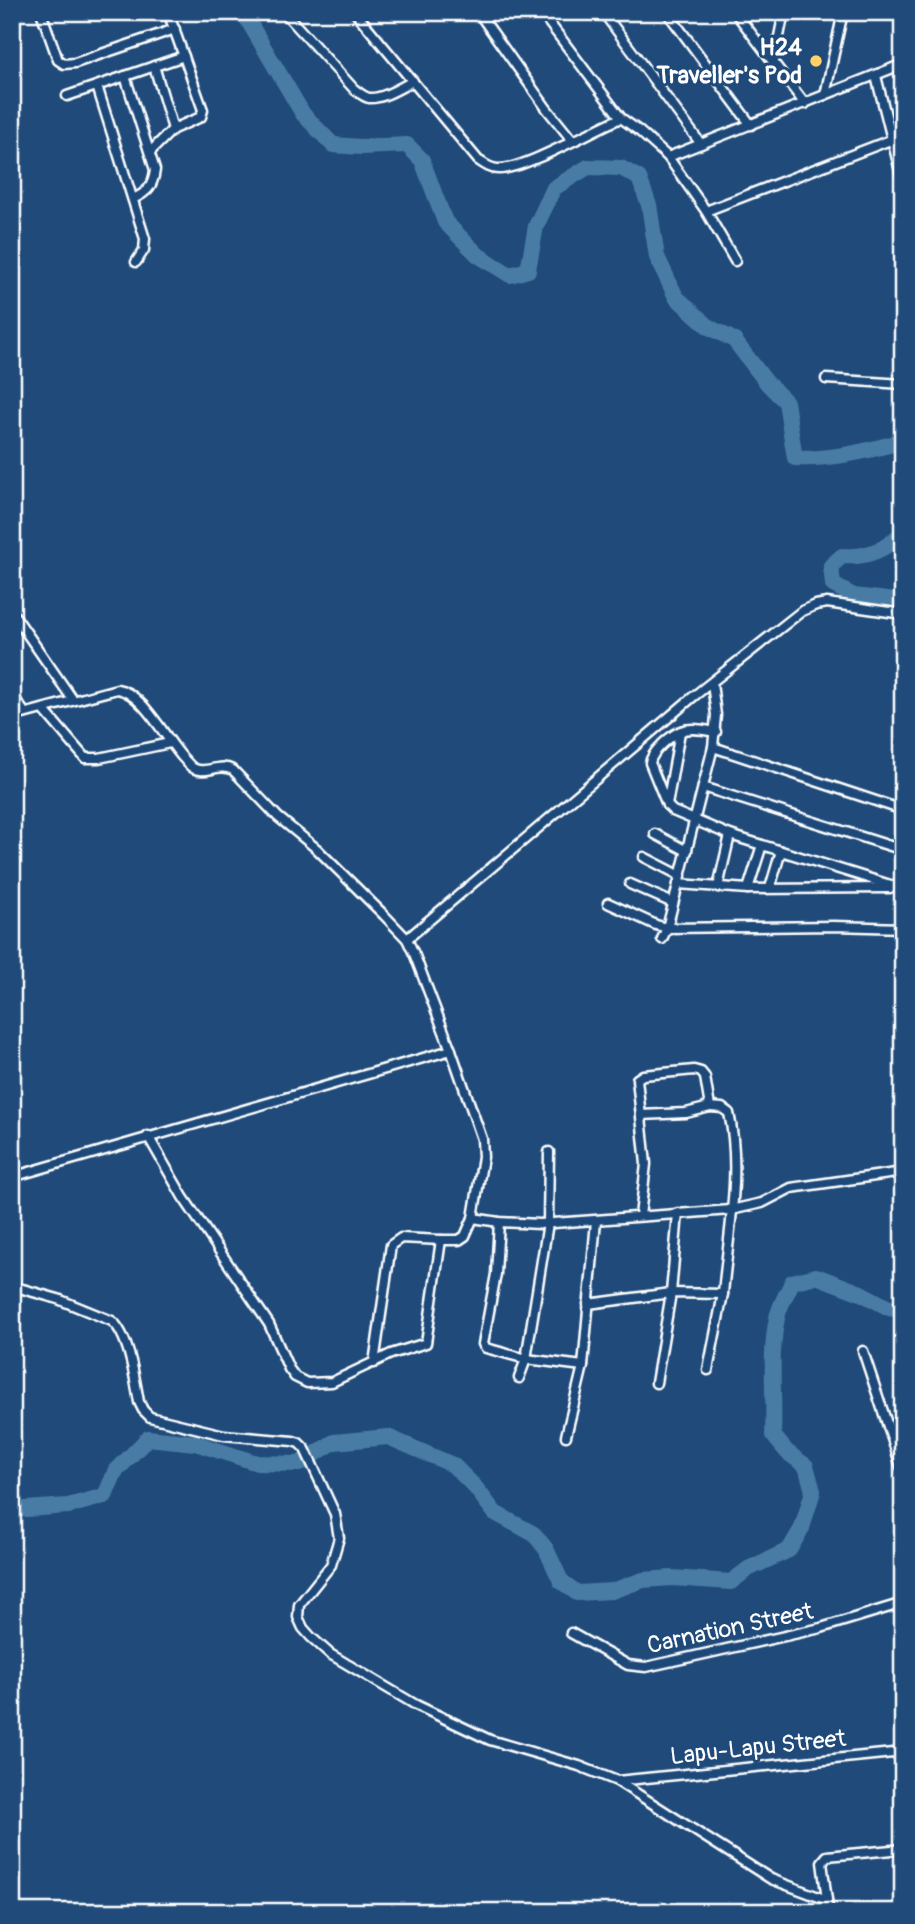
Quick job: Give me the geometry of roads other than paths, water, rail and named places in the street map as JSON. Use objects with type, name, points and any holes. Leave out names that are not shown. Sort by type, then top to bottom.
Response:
[{"type":"street","points":[[12,15],[20,12]]},
{"type":"street","points":[[41,12],[58,60],[65,64],[175,29]]},
{"type":"street","points":[[150,152],[173,129],[201,117],[203,110],[168,12]]},
{"type":"street","points":[[284,12],[354,89],[364,96],[374,97],[413,81]]},
{"type":"street","points":[[355,12],[478,160],[488,167],[499,169],[526,163],[621,118]]},
{"type":"street","points":[[478,12],[572,140]]},
{"type":"street","points":[[541,12],[621,118],[668,157],[706,211],[735,261]]},
{"type":"street","points":[[603,12],[701,144]]},
{"type":"street","points":[[667,12],[751,125]]},
{"type":"street","points":[[735,12],[805,104]]},
{"type":"street","points":[[774,61],[784,12]]},
{"type":"street","points":[[825,95],[842,12]]},
{"type":"street","points":[[67,96],[184,56]]},
{"type":"street","points":[[668,157],[876,76],[902,63]]},
{"type":"street","points":[[154,66],[173,129]]},
{"type":"street","points":[[125,76],[155,170],[153,183],[146,192],[133,199]]},
{"type":"street","points":[[876,76],[903,183]]},
{"type":"street","points":[[97,86],[145,239],[144,250],[136,262]]},
{"type":"street","points":[[706,211],[893,139]]},
{"type":"street","points":[[826,379],[903,384]]},
{"type":"street","points":[[407,939],[712,683],[803,611],[827,603],[903,614]]},
{"type":"street","points":[[12,612],[73,701]]},
{"type":"street","points":[[662,939],[680,880],[716,732],[712,683]]},
{"type":"street","points":[[12,717],[117,688],[126,690],[141,702],[170,743],[195,769],[222,767],[233,770],[278,817],[317,849],[407,939],[451,1050],[482,1139],[483,1157],[473,1217],[464,1238],[401,1238],[391,1245],[374,1363]]},
{"type":"street","points":[[12,695],[25,713]]},
{"type":"street","points":[[43,709],[85,758],[99,758],[170,743]]},
{"type":"street","points":[[716,732],[694,729],[681,731],[650,759],[667,805],[679,816],[730,835],[901,888]]},
{"type":"street","points":[[667,805],[681,731]]},
{"type":"street","points":[[713,747],[903,810]]},
{"type":"street","points":[[703,787],[903,850]]},
{"type":"street","points":[[655,834],[687,851]]},
{"type":"street","points":[[718,887],[730,835]]},
{"type":"street","points":[[748,889],[762,845]]},
{"type":"street","points":[[770,888],[781,851]]},
{"type":"street","points":[[644,857],[680,880],[718,887],[901,888]]},
{"type":"street","points":[[630,884],[673,903]]},
{"type":"street","points":[[608,903],[667,928],[903,928]]},
{"type":"street","points":[[12,1177],[451,1050]]},
{"type":"street","points":[[640,1216],[646,1164],[636,1082],[640,1076],[648,1074],[694,1070],[701,1072],[705,1077],[710,1107]]},
{"type":"street","points":[[641,1115],[686,1113],[710,1107],[727,1110],[730,1116],[734,1166],[731,1210],[723,1294],[708,1370]]},
{"type":"street","points":[[148,1136],[183,1197],[269,1324],[289,1369],[295,1377],[307,1383],[332,1382],[391,1354],[425,1343],[441,1240]]},
{"type":"street","points":[[519,1378],[526,1359],[548,1223],[549,1152]]},
{"type":"street","points":[[473,1217],[499,1222],[596,1222],[731,1210],[762,1203],[791,1188],[903,1172]]},
{"type":"street","points":[[656,1382],[671,1293],[678,1213]]},
{"type":"street","points":[[499,1222],[496,1274],[483,1344],[486,1348],[526,1359],[583,1366]]},
{"type":"street","points":[[566,1436],[583,1366],[596,1222]]},
{"type":"street","points":[[12,1286],[58,1299],[117,1325],[127,1349],[139,1402],[150,1417],[224,1435],[293,1441],[304,1448],[335,1514],[339,1538],[331,1564],[299,1605],[299,1617],[303,1628],[330,1654],[416,1705],[478,1735],[579,1766],[617,1781],[771,1879],[827,1900]]},
{"type":"street","points":[[588,1304],[671,1293],[723,1294]]},
{"type":"street","points":[[863,1350],[898,1443],[903,1472]]},
{"type":"street","name":"Carnation Street","points":[[571,1633],[628,1665],[646,1667],[821,1628],[903,1603]]},
{"type":"street","name":"Lapu-Lapu Street","points":[[617,1781],[903,1752]]},
{"type":"street","points":[[828,1912],[822,1862],[827,1856],[903,1849]]},
{"type":"waterway","points":[[243,12],[303,114],[333,145],[407,145],[422,160],[445,222],[478,255],[510,275],[528,270],[536,226],[554,188],[588,167],[621,168],[639,178],[649,205],[657,257],[676,297],[709,327],[734,340],[767,383],[786,402],[795,458],[836,456],[903,441]]},
{"type":"waterway","points":[[903,532],[883,548],[859,556],[842,556],[831,566],[833,585],[854,596],[903,602]]},
{"type":"waterway","points":[[12,1510],[68,1506],[105,1496],[115,1472],[148,1438],[195,1443],[257,1463],[299,1464],[334,1442],[388,1437],[453,1465],[495,1513],[534,1534],[546,1549],[561,1581],[577,1593],[612,1591],[643,1580],[672,1578],[731,1582],[748,1569],[789,1550],[802,1528],[813,1491],[806,1466],[787,1452],[773,1435],[775,1332],[779,1309],[792,1282],[816,1276],[861,1293],[889,1308],[903,1310]]},
{"type":"place","name":"H24 Traveller's Pod","points":[[816,61]]}]
